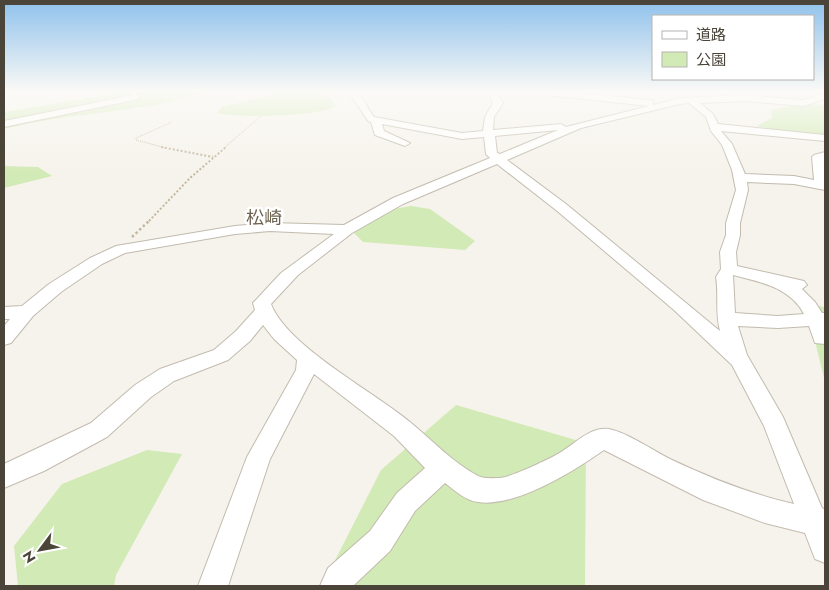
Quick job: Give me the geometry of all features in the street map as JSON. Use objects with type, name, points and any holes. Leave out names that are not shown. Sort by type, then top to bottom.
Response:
[{"type":"street","points":[[4,124],[31,119]]},
{"type":"street","points":[[371,119],[462,136],[577,126]]},
{"type":"street","points":[[489,119],[486,127],[489,133],[490,149],[498,160],[561,207],[665,293],[739,359]]},
{"type":"street","points":[[607,119],[577,126],[398,202],[348,230],[337,240],[302,264],[273,289],[262,303],[264,312],[274,329],[308,358],[402,429],[443,468],[477,490],[503,490],[565,463],[600,439],[610,440],[696,486],[742,505],[820,521]]},
{"type":"street","points":[[711,119],[732,154],[742,190],[733,223],[728,252],[729,269],[724,277],[726,319],[739,359],[776,424],[820,521],[825,549]]},
{"type":"street","points":[[376,120],[379,133],[405,143]]},
{"type":"street","points":[[715,126],[825,138]]},
{"type":"street","points":[[740,178],[779,179],[823,185],[818,157],[825,155]]},
{"type":"street","points":[[4,338],[28,312],[56,288],[88,266],[121,249],[235,230],[270,227],[348,230]]},
{"type":"street","points":[[729,269],[790,284],[821,319],[822,338]]},
{"type":"street","points":[[4,313],[28,312]]},
{"type":"street","points":[[4,476],[35,463],[99,430],[143,391],[167,375],[221,355],[243,336],[264,312]]},
{"type":"street","points":[[726,319],[778,322],[821,319]]},
{"type":"street","points":[[213,586],[259,457],[306,370],[308,358]]},
{"type":"street","points":[[335,586],[339,578],[380,541],[406,502],[443,468]]},
{"type":"path","points":[[121,249],[213,157],[258,119]]},
{"type":"path","points":[[172,122],[136,138],[136,140],[173,150],[213,157]]},
{"type":"green space","points":[[4,119],[55,119],[20,125],[4,129]]},
{"type":"green space","points":[[771,119],[825,119],[825,141],[757,126]]},
{"type":"green space","points":[[4,166],[38,167],[52,176],[4,188]]},
{"type":"green space","points":[[411,206],[430,209],[475,241],[465,250],[363,242],[350,229],[370,213]]},
{"type":"green space","points":[[806,304],[825,307],[825,382]]},
{"type":"green space","points":[[456,405],[586,443],[585,586],[322,586],[381,470]]},
{"type":"green space","points":[[147,450],[182,454],[116,575],[114,586],[18,586],[14,546],[62,484]]},
{"type":"district","name":"松崎","points":[[264,218]]}]
